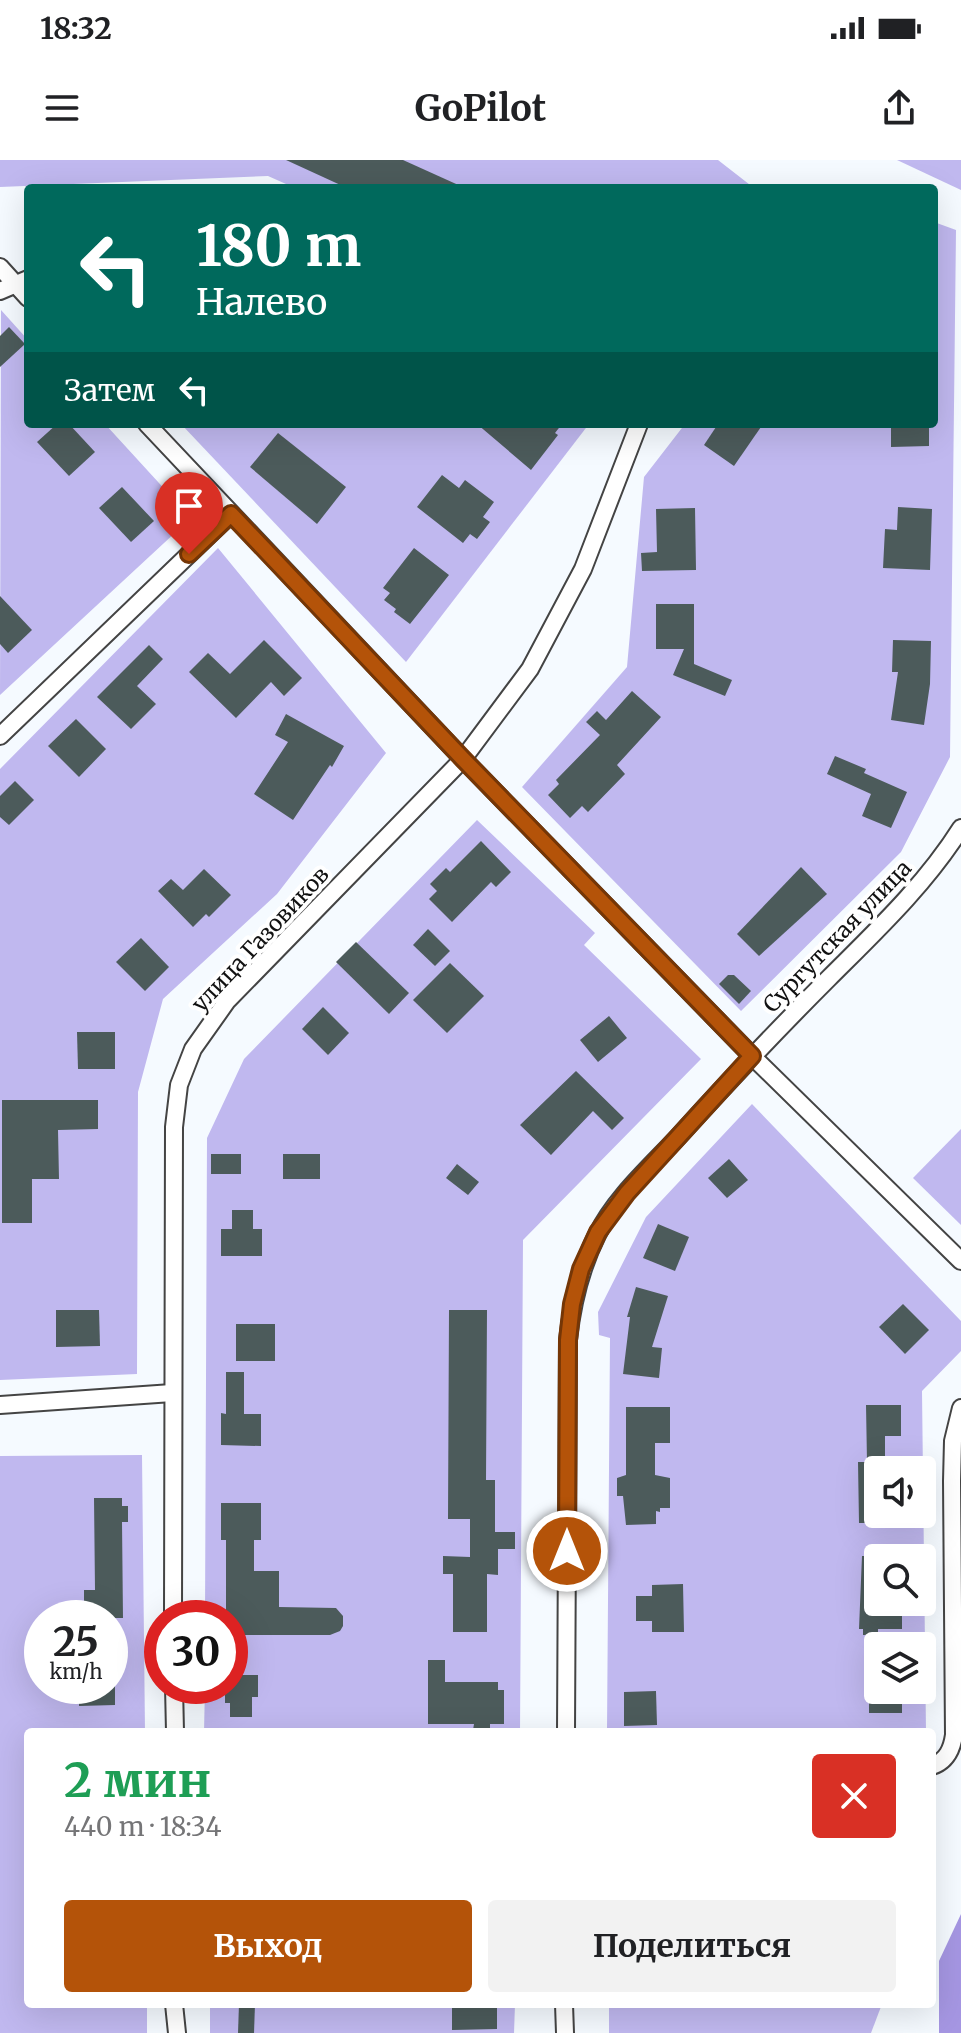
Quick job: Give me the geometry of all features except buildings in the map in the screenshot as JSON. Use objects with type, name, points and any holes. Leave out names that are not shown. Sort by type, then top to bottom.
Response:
[{"type":"street","points":[[0,267],[14,285]]},
{"type":"street","points":[[151,428],[463,759],[752,1056],[961,1261]]},
{"type":"street","name":"улица Газовиков","points":[[173,1600],[174,1127],[179,1085],[193,1049],[227,1001],[463,759],[530,669],[583,569],[637,428]]},
{"type":"street","points":[[0,736],[231,514]]},
{"type":"street","name":"Сургутская улица","points":[[566,1728],[568,1340],[572,1304],[581,1269],[598,1232],[627,1193],[752,1056],[912,894],[942,858],[961,828]]},
{"type":"street","points":[[0,1405],[172,1393]]},
{"type":"street","points":[[936,1764],[947,1757],[954,1735],[952,1481],[953,1441],[961,1408]]},
{"type":"street","points":[[174,1704],[175,1728]]},
{"type":"street","points":[[174,2008],[177,2033]]},
{"type":"street","points":[[564,2008],[565,2033]]},
{"type":"shaded area","points":[[0,160],[718,160],[749,184],[286,184],[268,176],[0,187]]},
{"type":"shaded area","points":[[897,160],[961,160],[961,190]]},
{"type":"shaded area","points":[[938,223],[956,230],[950,757],[901,852],[741,1011],[522,787],[627,667],[644,477],[682,428],[938,428]]},
{"type":"shaded area","points":[[1,310],[24,336],[24,428],[109,428],[191,518],[0,695]]},
{"type":"shaded area","points":[[185,428],[586,428],[406,662]]},
{"type":"shaded area","points":[[218,548],[386,753],[277,894],[163,999],[138,1092],[137,1374],[0,1380],[0,769]]},
{"type":"shaded area","points":[[477,820],[595,933],[584,945],[701,1059],[523,1240],[520,1728],[204,1728],[205,1704],[248,1704],[248,1600],[205,1600],[207,1138],[244,1059]]},
{"type":"shaded area","points":[[752,1104],[961,1321],[961,1351],[922,1391],[923,1456],[864,1456],[864,1528],[924,1528],[924,1544],[864,1544],[864,1616],[925,1616],[925,1632],[864,1632],[864,1704],[926,1704],[926,1728],[607,1728],[610,1338],[599,1335],[598,1312],[646,1217]]},
{"type":"shaded area","points":[[961,1129],[961,1225],[913,1178]]},
{"type":"shaded area","points":[[142,1455],[145,1728],[24,1728],[24,2008],[147,2008],[147,2033],[0,2033],[0,1456]]},
{"type":"shaded area","points":[[961,1914],[961,2033],[939,2033],[939,1961]]},
{"type":"shaded area","points":[[210,2008],[515,2008],[514,2033],[210,2033]]},
{"type":"shaded area","points":[[609,2008],[880,2008],[871,2033],[609,2033]]},
{"type":"route","points":[[189,554],[231,514],[463,759],[752,1056],[627,1193],[598,1232],[581,1269],[572,1304],[568,1340],[567,1551]]}]
